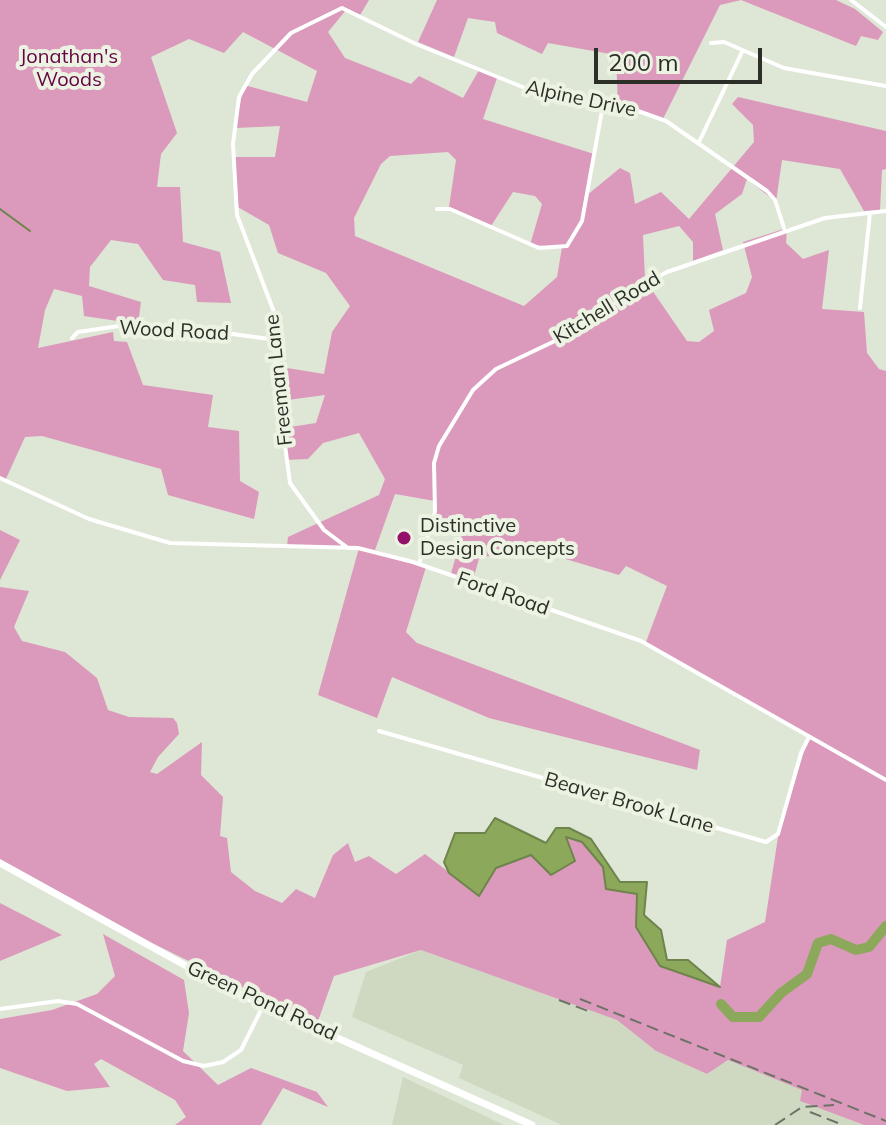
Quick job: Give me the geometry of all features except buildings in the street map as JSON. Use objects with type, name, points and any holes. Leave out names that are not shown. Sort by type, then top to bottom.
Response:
[{"type":"main road","name":"Green Pond Road","points":[[0,863],[263,1006],[532,1125]]},
{"type":"street","points":[[851,0],[886,27]]},
{"type":"street","name":"Alpine Drive","points":[[342,8],[416,44],[530,90],[638,111],[666,121],[775,200],[785,231]]},
{"type":"street","name":"Freeman Lane","points":[[342,8],[291,33],[252,74],[239,97],[233,144],[238,225],[274,312],[276,377],[290,483],[324,530],[348,548]]},
{"type":"street","points":[[711,43],[724,42],[784,68],[886,86]]},
{"type":"street","points":[[699,142],[742,52]]},
{"type":"street","points":[[437,209],[450,209],[539,248],[567,246],[582,221],[603,105]]},
{"type":"street","name":"Kitchell Road","points":[[419,564],[435,512],[436,454],[460,409],[481,381],[504,364],[578,330],[652,279],[825,218],[886,211]]},
{"type":"street","points":[[860,308],[870,213]]},
{"type":"street","name":"Wood Road","points":[[72,338],[78,332],[119,326],[153,333],[225,333],[277,340]]},
{"type":"street","name":"Ford Road","points":[[0,478],[89,519],[170,543],[348,548],[419,564],[641,641],[886,780]]},
{"type":"street","name":"Beaver Brook Lane","points":[[379,731],[766,842],[778,834],[798,760],[809,737]]},
{"type":"street","points":[[0,1009],[58,1001],[77,1004],[183,1061],[204,1066],[223,1062],[241,1050],[263,1006]]},
{"type":"shaded area","points":[[495,818],[546,843],[556,828],[569,828],[591,839],[620,882],[647,882],[644,915],[661,930],[667,960],[688,960],[720,987],[660,966],[636,927],[637,894],[606,889],[603,867],[582,842],[566,837],[575,861],[551,875],[531,855],[496,868],[479,896],[449,873],[444,862],[455,833],[485,833]]},
{"type":"shaded area","points":[[421,950],[617,1020],[656,1051],[707,1074],[728,1060],[803,1090],[800,1101],[864,1125],[562,1125],[459,1078],[463,1065],[352,1017],[366,972]]},
{"type":"shaded area","points":[[403,1077],[504,1125],[392,1125]]},
{"type":"green space","name":"Jonathan's Woods","points":[[0,0],[369,0],[359,17],[346,10],[328,32],[345,58],[411,84],[419,76],[463,98],[479,70],[497,78],[483,119],[594,154],[586,196],[620,168],[630,173],[635,204],[661,192],[689,219],[754,142],[753,125],[732,104],[738,97],[886,131],[886,169],[882,170],[880,210],[864,211],[840,169],[782,160],[776,202],[747,179],[742,194],[715,214],[723,250],[693,261],[693,242],[679,226],[643,235],[645,280],[687,341],[699,342],[714,331],[709,310],[746,293],[752,277],[743,242],[787,228],[786,243],[803,259],[829,250],[822,309],[864,312],[867,353],[879,369],[886,371],[886,1125],[864,1125],[800,1101],[802,1090],[728,1060],[707,1074],[656,1051],[617,1020],[421,950],[334,976],[317,1024],[152,943],[0,859],[0,587],[29,591],[14,627],[22,641],[65,652],[97,678],[108,710],[129,717],[173,718],[179,734],[158,757],[150,772],[157,774],[202,742],[201,775],[223,797],[220,836],[227,838],[231,872],[255,891],[282,903],[296,889],[315,898],[333,855],[348,843],[355,862],[369,856],[396,874],[425,854],[479,895],[496,868],[531,855],[551,875],[575,861],[566,837],[582,842],[603,867],[606,888],[637,894],[636,927],[660,966],[720,987],[727,940],[765,922],[778,837],[809,735],[646,642],[667,586],[626,566],[619,575],[522,546],[479,559],[472,583],[450,577],[464,528],[433,521],[435,501],[395,494],[375,550],[426,567],[406,632],[417,643],[700,750],[697,770],[489,718],[392,677],[377,718],[318,695],[359,548],[287,546],[288,537],[379,495],[385,479],[359,433],[323,443],[308,459],[285,460],[284,428],[316,423],[325,395],[280,401],[275,366],[324,374],[332,332],[350,306],[326,273],[278,253],[269,225],[236,206],[233,157],[275,157],[280,126],[235,128],[244,85],[307,102],[317,71],[243,32],[224,53],[189,39],[151,57],[177,133],[161,154],[157,187],[180,187],[183,242],[220,252],[231,303],[197,302],[195,285],[163,280],[138,244],[111,240],[90,267],[89,286],[141,302],[138,324],[84,316],[82,296],[54,289],[45,310],[38,348],[113,332],[114,341],[127,342],[143,385],[213,395],[208,427],[239,431],[240,481],[259,492],[254,519],[168,495],[161,469],[42,436],[25,437],[5,481],[0,478]],"holes":[[[448,152],[456,160],[449,207],[491,226],[513,192],[535,196],[542,204],[530,245],[562,247],[557,277],[524,306],[355,236],[354,218],[381,164],[390,156]]]},
{"type":"green space","points":[[437,0],[741,0],[720,5],[663,119],[618,106],[616,55],[548,43],[542,54],[497,33],[495,22],[468,18],[454,57],[418,42]]},
{"type":"green space","points":[[741,0],[836,0],[855,9],[883,32],[878,40],[861,36],[856,46]]},
{"type":"green space","points":[[0,530],[20,540],[0,580]]},
{"type":"green space","points":[[0,903],[62,935],[0,961]]},
{"type":"green space","points":[[103,934],[184,980],[189,1013],[183,1051],[218,1085],[251,1068],[317,1092],[328,1107],[283,1088],[261,1125],[175,1125],[186,1117],[175,1100],[101,1059],[94,1064],[110,1087],[67,1091],[0,1068],[0,1019],[52,1010],[97,994],[115,976]]},
{"type":"waterway","points":[[0,209],[30,231]]},
{"type":"waterway","points":[[721,1004],[733,1017],[759,1017],[781,993],[807,974],[818,943],[831,939],[856,950],[869,947],[886,926]]},
{"type":"railway","points":[[580,999],[886,1121]]},
{"type":"railway","points":[[559,1000],[588,1011]]},
{"type":"railway","points":[[775,1125],[802,1107],[834,1105]]},
{"type":"railway","points":[[810,1112],[843,1125]]},
{"type":"place","name":"Distinctive Design Concepts","points":[[404,538]]}]
